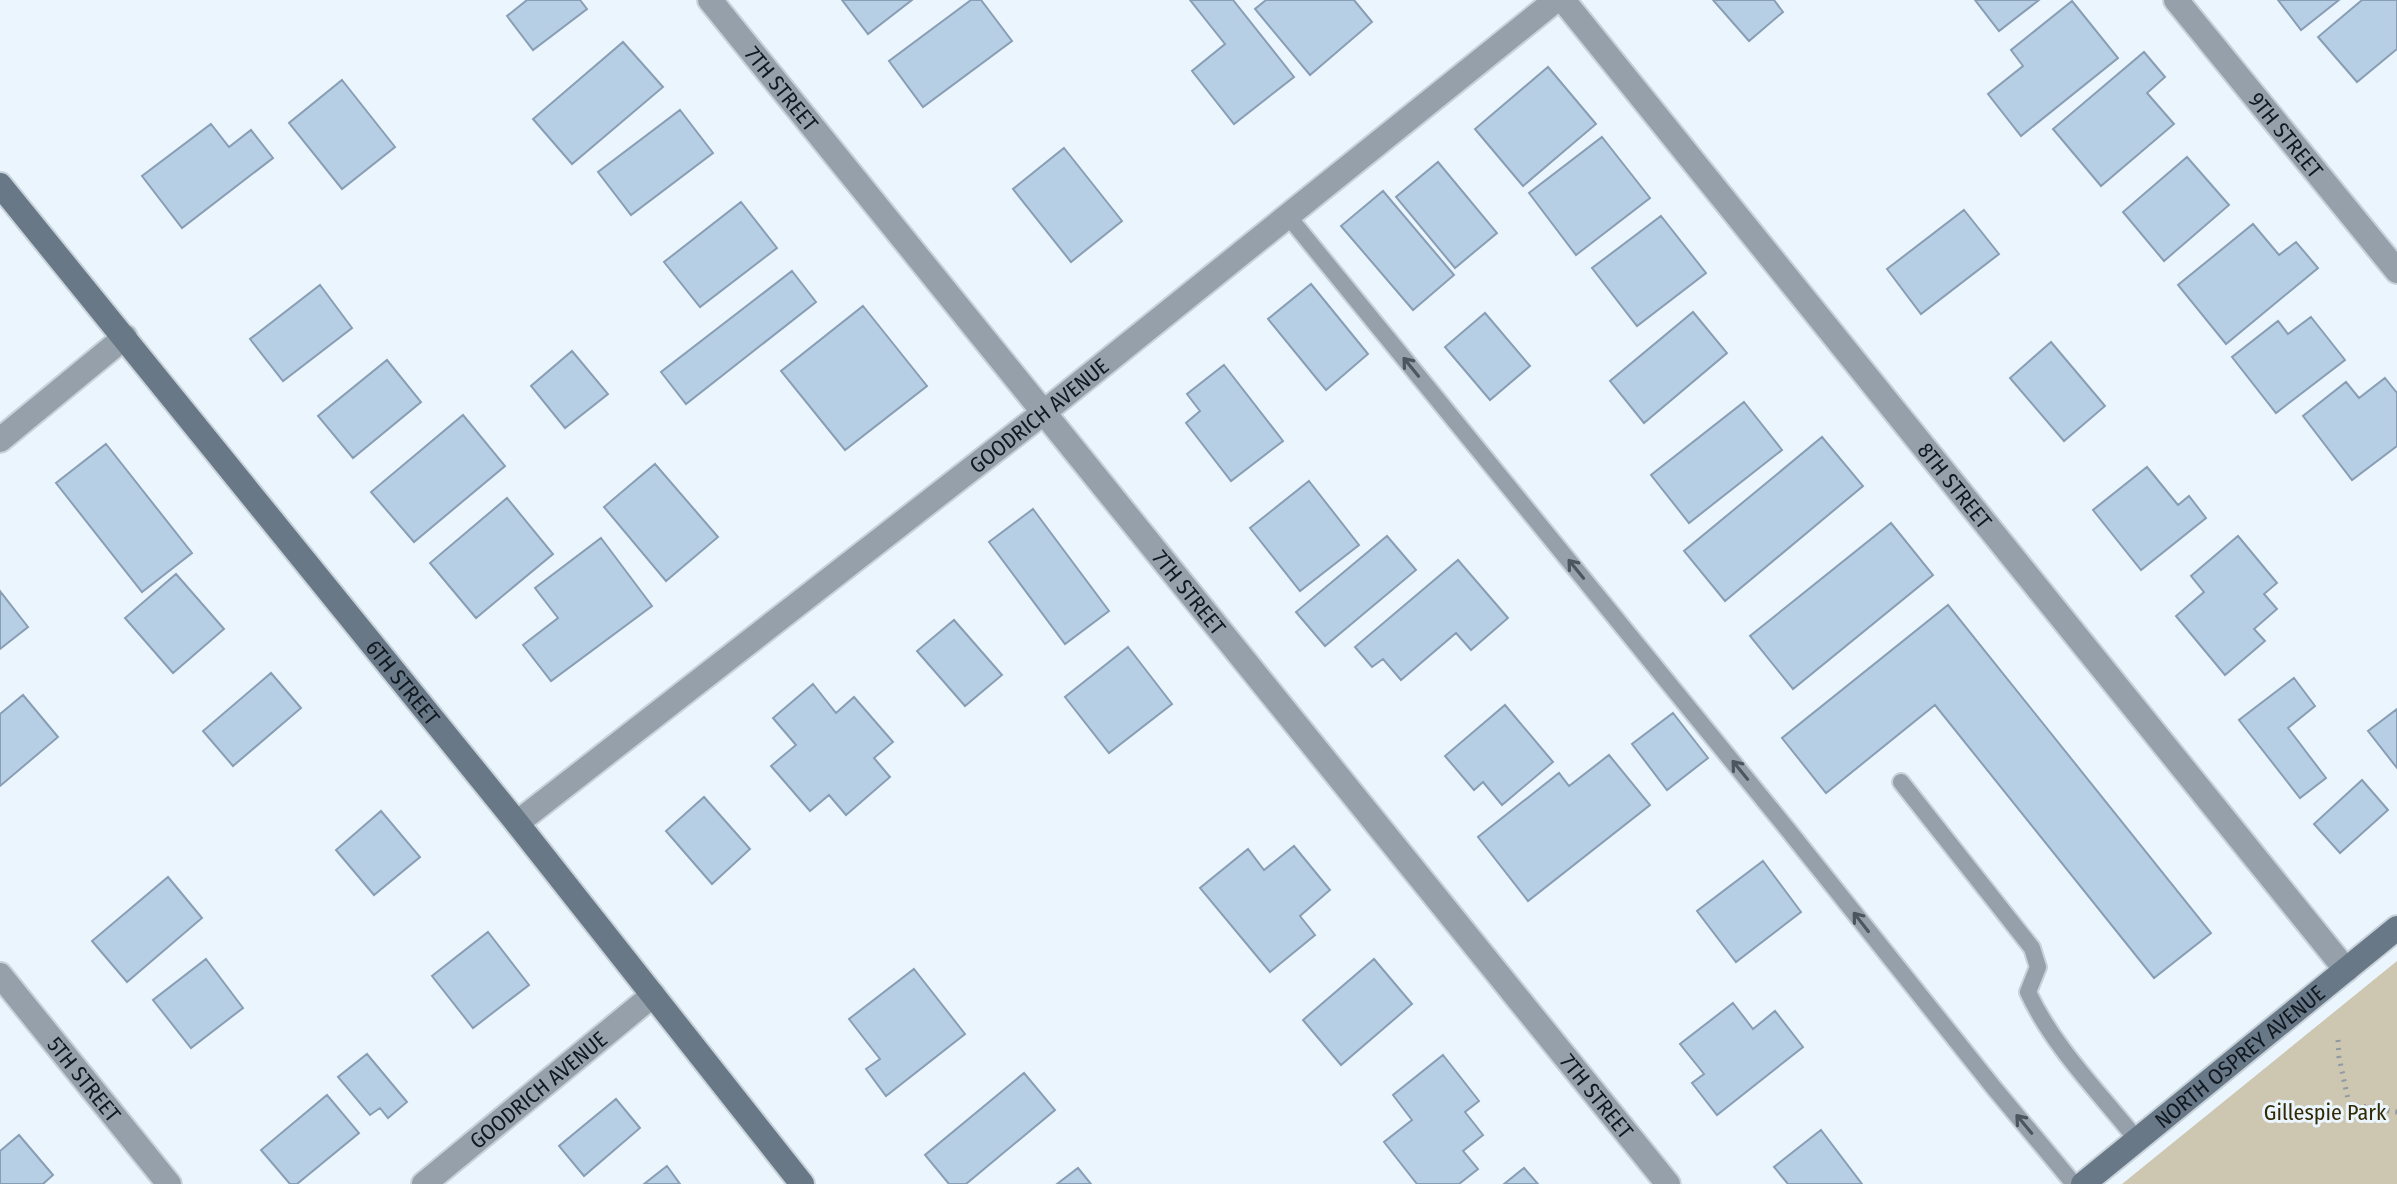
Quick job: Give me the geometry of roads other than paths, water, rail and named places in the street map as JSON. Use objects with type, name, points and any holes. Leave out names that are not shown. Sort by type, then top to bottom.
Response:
[{"type":"street","name":"7TH STREET","points":[[710,0],[1668,1184]]},
{"type":"street","name":"GOODRICH AVENUE","points":[[517,823],[1043,413],[1556,0]]},
{"type":"street","name":"8TH STREET","points":[[1563,0],[2346,970]]},
{"type":"street","name":"9TH STREET","points":[[2176,0],[2397,271]]},
{"type":"street","name":"6TH STREET","points":[[0,185],[517,823],[802,1184]]},
{"type":"street","points":[[0,440],[125,337]]},
{"type":"street","name":"NORTH OSPREY AVENUE","points":[[2083,1184],[2397,928]]},
{"type":"street","name":"5TH STREET","points":[[0,975],[169,1184]]},
{"type":"street","name":"GOODRICH AVENUE","points":[[424,1184],[653,995]]},
{"type":"lane","points":[[1288,216],[2074,1184]]},
{"type":"lane","points":[[1901,782],[2032,948],[2038,967],[2028,992],[2035,1007],[2137,1140]]},
{"type":"park label","name":"Gillespie Park","points":[[2325,1112]]}]
